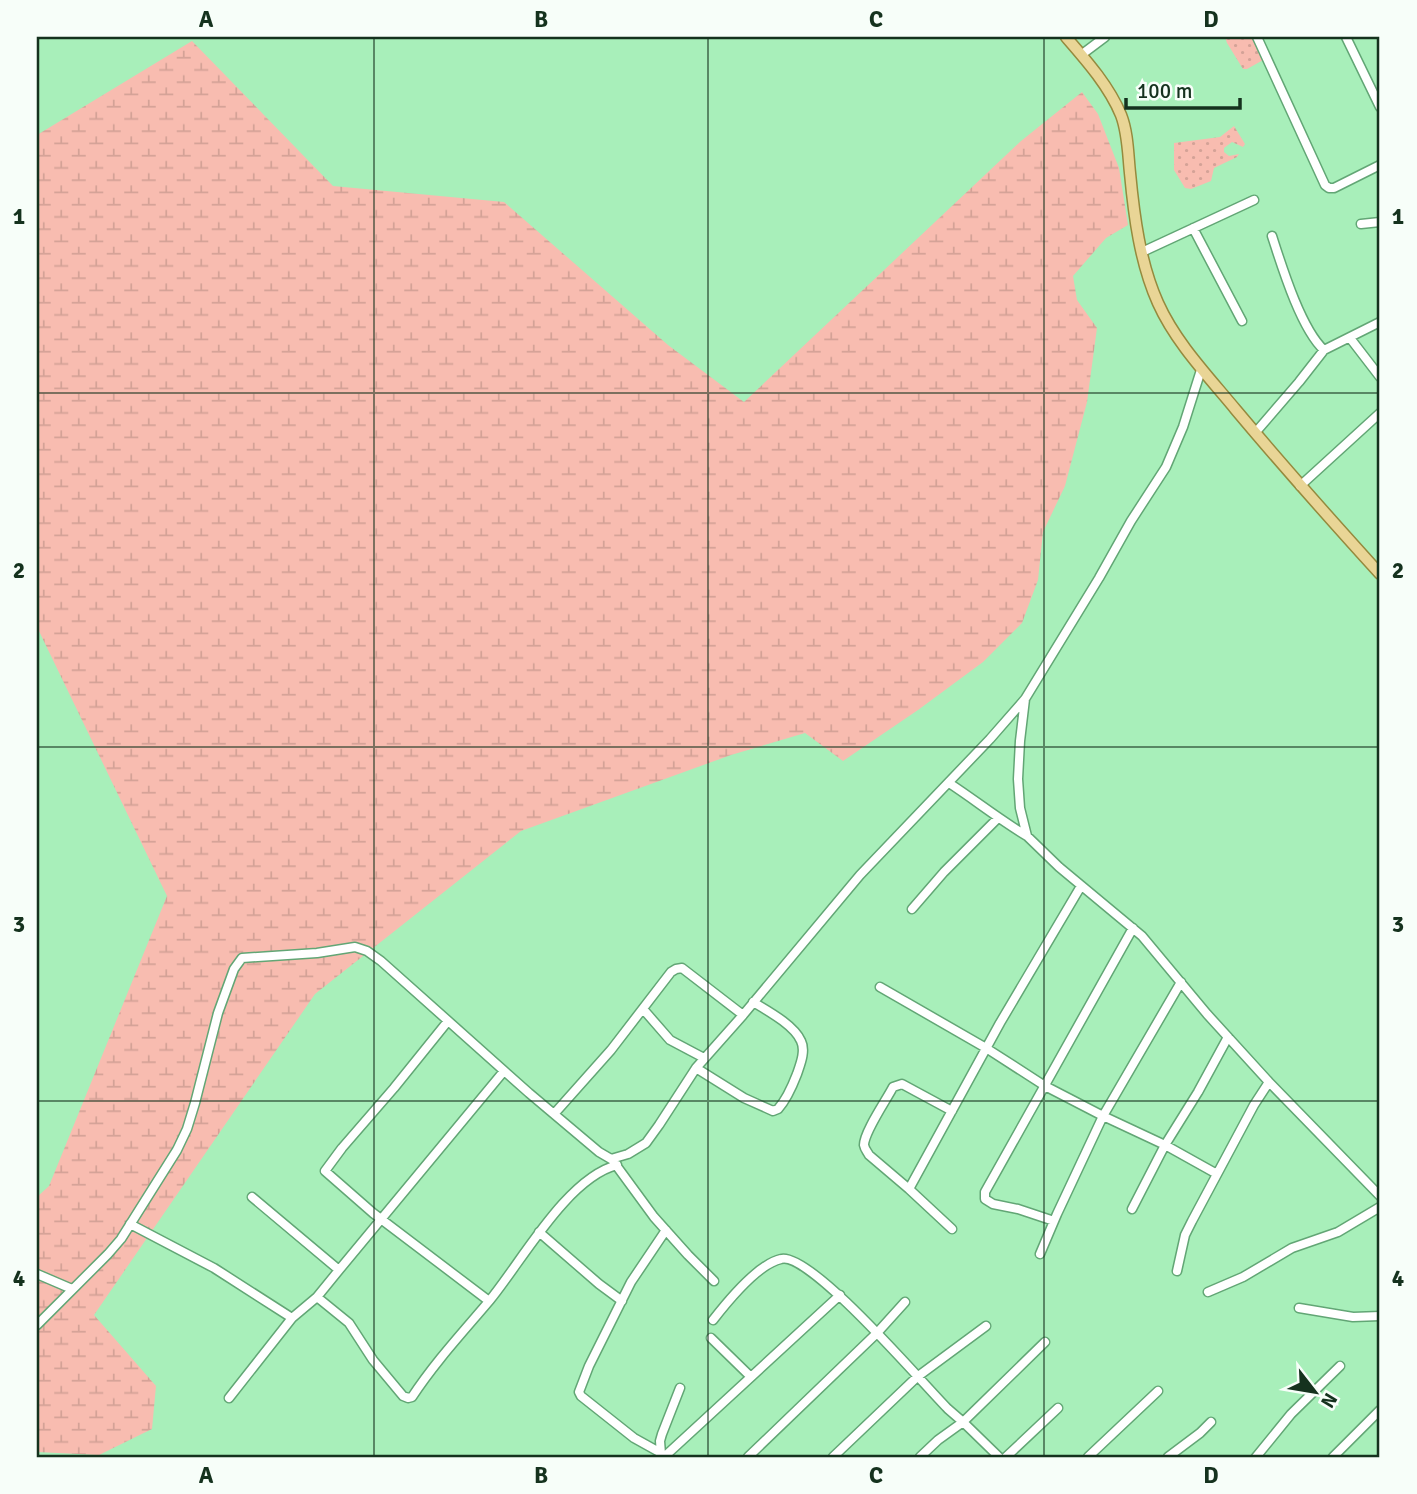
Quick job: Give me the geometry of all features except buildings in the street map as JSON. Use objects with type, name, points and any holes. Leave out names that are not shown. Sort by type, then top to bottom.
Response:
[{"type":"main road","points":[[1066,37],[1101,80],[1122,117],[1142,252],[1158,303],[1174,331],[1201,370],[1380,574]]},
{"type":"street","points":[[1081,55],[1105,37]]},
{"type":"street","points":[[1257,37],[1325,185],[1334,188],[1380,165]]},
{"type":"street","points":[[1346,37],[1380,107]]},
{"type":"street","points":[[1142,252],[1254,200]]},
{"type":"street","points":[[1362,224],[1380,222]]},
{"type":"street","points":[[1193,228],[1242,321]]},
{"type":"street","points":[[1272,236],[1290,287],[1312,336],[1324,350]]},
{"type":"street","points":[[1255,433],[1324,350],[1380,322]]},
{"type":"street","points":[[1350,338],[1380,377]]},
{"type":"street","points":[[317,1297],[349,1323],[387,1379],[403,1396],[412,1397],[432,1368],[489,1301],[539,1232],[575,1191],[595,1174],[646,1143],[696,1068],[860,875],[1025,699],[1166,467],[1183,427],[1201,370]]},
{"type":"street","points":[[1300,486],[1380,413]]},
{"type":"street","points":[[1025,699],[1018,779],[1020,808],[1027,836]]},
{"type":"street","points":[[949,783],[1027,836],[1081,887],[1133,928],[1269,1082],[1380,1196]]},
{"type":"street","points":[[912,909],[944,872],[998,818]]},
{"type":"street","points":[[909,1189],[986,1048],[1081,887]]},
{"type":"street","points":[[1054,1221],[993,1204],[985,1199],[985,1192],[1133,928]]},
{"type":"street","points":[[37,1325],[121,1239],[177,1150],[187,1129],[218,1013],[234,969],[242,958],[317,953],[355,947],[382,961],[582,1139],[614,1162],[654,1217],[714,1281]]},
{"type":"street","points":[[554,1114],[611,1050],[676,969],[682,968],[743,1015]]},
{"type":"street","points":[[1040,1254],[1103,1116],[1181,982]]},
{"type":"street","points":[[880,987],[986,1048],[1045,1086],[1165,1145],[1217,1174]]},
{"type":"street","points":[[696,1068],[744,1098],[773,1111],[778,1109],[792,1087],[800,1066],[803,1051],[801,1041],[775,1016],[753,1002]]},
{"type":"street","points":[[643,1009],[670,1040],[704,1058]]},
{"type":"street","points":[[447,1021],[326,1169],[327,1173],[381,1219],[489,1301]]},
{"type":"street","points":[[1132,1209],[1165,1145],[1228,1037]]},
{"type":"street","points":[[229,1398],[292,1318],[317,1297],[504,1070]]},
{"type":"street","points":[[1177,1271],[1185,1235],[1269,1082]]},
{"type":"street","points":[[952,1229],[865,1149],[870,1128],[893,1087],[898,1084],[953,1111]]},
{"type":"street","points":[[252,1197],[339,1270]]},
{"type":"street","points":[[1208,1292],[1292,1248],[1338,1232],[1380,1207]]},
{"type":"street","points":[[130,1224],[214,1268],[292,1318]]},
{"type":"street","points":[[662,1456],[634,1438],[579,1392],[631,1282],[666,1230]]},
{"type":"street","points":[[539,1232],[598,1284],[622,1301]]},
{"type":"street","points":[[713,1320],[730,1299],[760,1271],[782,1258],[787,1259],[813,1273],[840,1295],[947,1409],[999,1457]]},
{"type":"street","points":[[37,1274],[72,1289]]},
{"type":"street","points":[[662,1456],[840,1295]]},
{"type":"street","points":[[748,1457],[877,1333],[905,1302]]},
{"type":"street","points":[[1299,1308],[1353,1317],[1380,1316]]},
{"type":"street","points":[[832,1457],[917,1377],[986,1326]]},
{"type":"street","points":[[711,1338],[751,1377]]},
{"type":"street","points":[[920,1457],[963,1422],[1045,1342]]},
{"type":"street","points":[[1256,1457],[1291,1414],[1340,1366]]},
{"type":"street","points":[[662,1456],[660,1441],[680,1388]]},
{"type":"street","points":[[1088,1457],[1158,1391]]},
{"type":"street","points":[[1006,1457],[1058,1408]]},
{"type":"street","points":[[1333,1457],[1380,1410]]},
{"type":"street","points":[[1168,1457],[1211,1422]]},
{"type":"green space","points":[[1225,37],[1255,37],[1265,59],[1243,69]]},
{"type":"green space","points":[[192,41],[333,186],[504,202],[668,345],[744,402],[1021,141],[1082,92],[1098,114],[1119,168],[1128,225],[1106,238],[1073,276],[1077,300],[1097,328],[1087,402],[1065,486],[1043,532],[1038,580],[1022,623],[983,662],[843,761],[805,733],[731,755],[521,831],[315,994],[94,1315],[156,1386],[152,1429],[99,1455],[37,1452],[37,1197],[49,1186],[167,896],[37,627],[37,135]]},
{"type":"green space","points":[[1234,126],[1245,144],[1243,147],[1232,142],[1224,148],[1224,152],[1229,156],[1239,154],[1237,157],[1214,168],[1211,181],[1191,189],[1185,188],[1174,170],[1174,143],[1220,137]]}]
